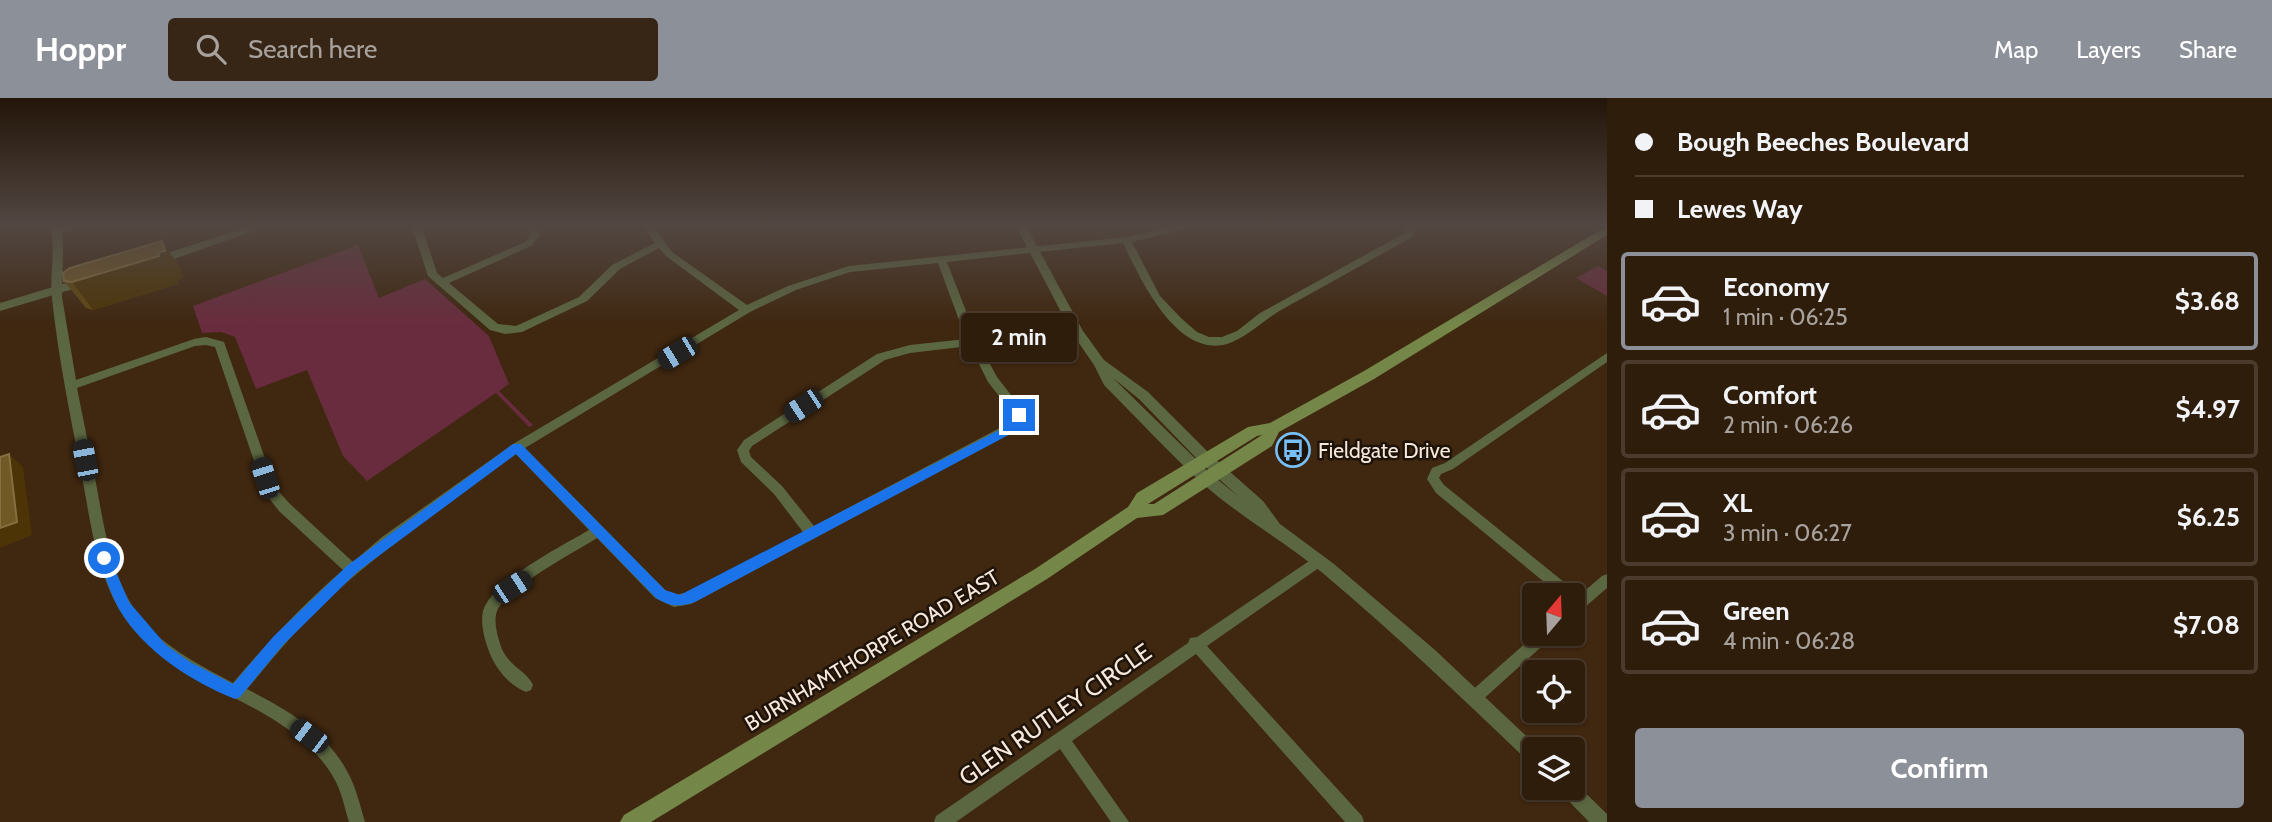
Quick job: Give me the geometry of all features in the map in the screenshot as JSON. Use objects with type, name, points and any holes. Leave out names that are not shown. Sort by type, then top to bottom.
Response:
[{"type":"main road","name":"BURNHAMTHORPE ROAD EAST","points":[[631,822],[1041,574],[1134,512],[1143,498],[1200,463],[1253,431],[1273,428],[1369,375],[1561,258]]},
{"type":"main road","name":"BURNHAMTHORPE ROAD EAST","points":[[1134,512],[1157,510],[1267,442],[1273,428]]},
{"type":"street","points":[[59,258],[56,290],[71,386],[104,558],[124,606],[161,650],[201,676],[296,726],[325,752],[340,773],[356,822]]},
{"type":"street","points":[[144,265],[166,258]]},
{"type":"street","points":[[427,258],[431,271],[495,327],[513,330],[583,299],[616,267],[634,258]]},
{"type":"street","points":[[442,282],[497,258]]},
{"type":"street","points":[[674,258],[746,310]]},
{"type":"street","points":[[235,692],[278,641],[352,569],[517,447],[746,310],[792,288],[833,273],[941,258],[973,342],[992,379],[1019,413],[1016,425],[691,598],[674,601],[660,594],[517,447]]},
{"type":"street","points":[[1038,258],[1078,333],[1110,382],[1214,475],[1251,514],[1278,530],[1318,561],[1429,655],[1522,744]]},
{"type":"street","points":[[1135,258],[1156,298],[1193,335],[1208,341],[1223,341],[1241,334],[1264,315],[1368,258]]},
{"type":"street","points":[[0,307],[94,279]]},
{"type":"street","points":[[71,386],[194,343],[206,341],[220,345],[270,489],[284,507],[352,569]]},
{"type":"street","points":[[811,532],[778,490],[745,459],[744,450],[748,443],[881,357],[910,349],[973,342]]},
{"type":"street","points":[[1552,583],[1440,489],[1433,479],[1436,471],[1450,466],[1607,357]]},
{"type":"street","points":[[526,685],[497,658],[489,625],[492,607],[507,589],[598,531]]},
{"type":"street","name":"GLEN RUTLEY CIRCLE","points":[[942,822],[1195,643],[1318,561]]},
{"type":"street","points":[[1586,593],[1607,580]]},
{"type":"street","points":[[1195,643],[1356,822]]},
{"type":"street","points":[[1474,698],[1532,646]]},
{"type":"street","points":[[1061,738],[1121,822]]},
{"type":"street","points":[[1580,800],[1602,822]]},
{"type":"shaded area","points":[[323,258],[363,258],[379,298],[425,279],[489,336],[509,384],[499,391],[533,425],[529,427],[496,393],[367,481],[343,456],[307,370],[256,389],[235,337],[221,332],[202,333],[193,306]]},
{"type":"shaded area","points":[[1598,266],[1607,271],[1607,296],[1576,278]]},
{"type":"building","points":[[105,258],[153,258],[72,282],[64,281],[63,273],[70,268]]},
{"type":"building","points":[[9,454],[17,522],[0,528],[0,457]]},
{"type":"place","name":"Fieldgate Drive","points":[[1293,450]]},
{"type":"route","points":[[104,558],[124,606],[161,650],[207,679],[235,692],[278,641],[352,569],[517,447],[660,594],[669,600],[680,601],[691,598],[811,532],[1013,428],[1019,415]]}]
